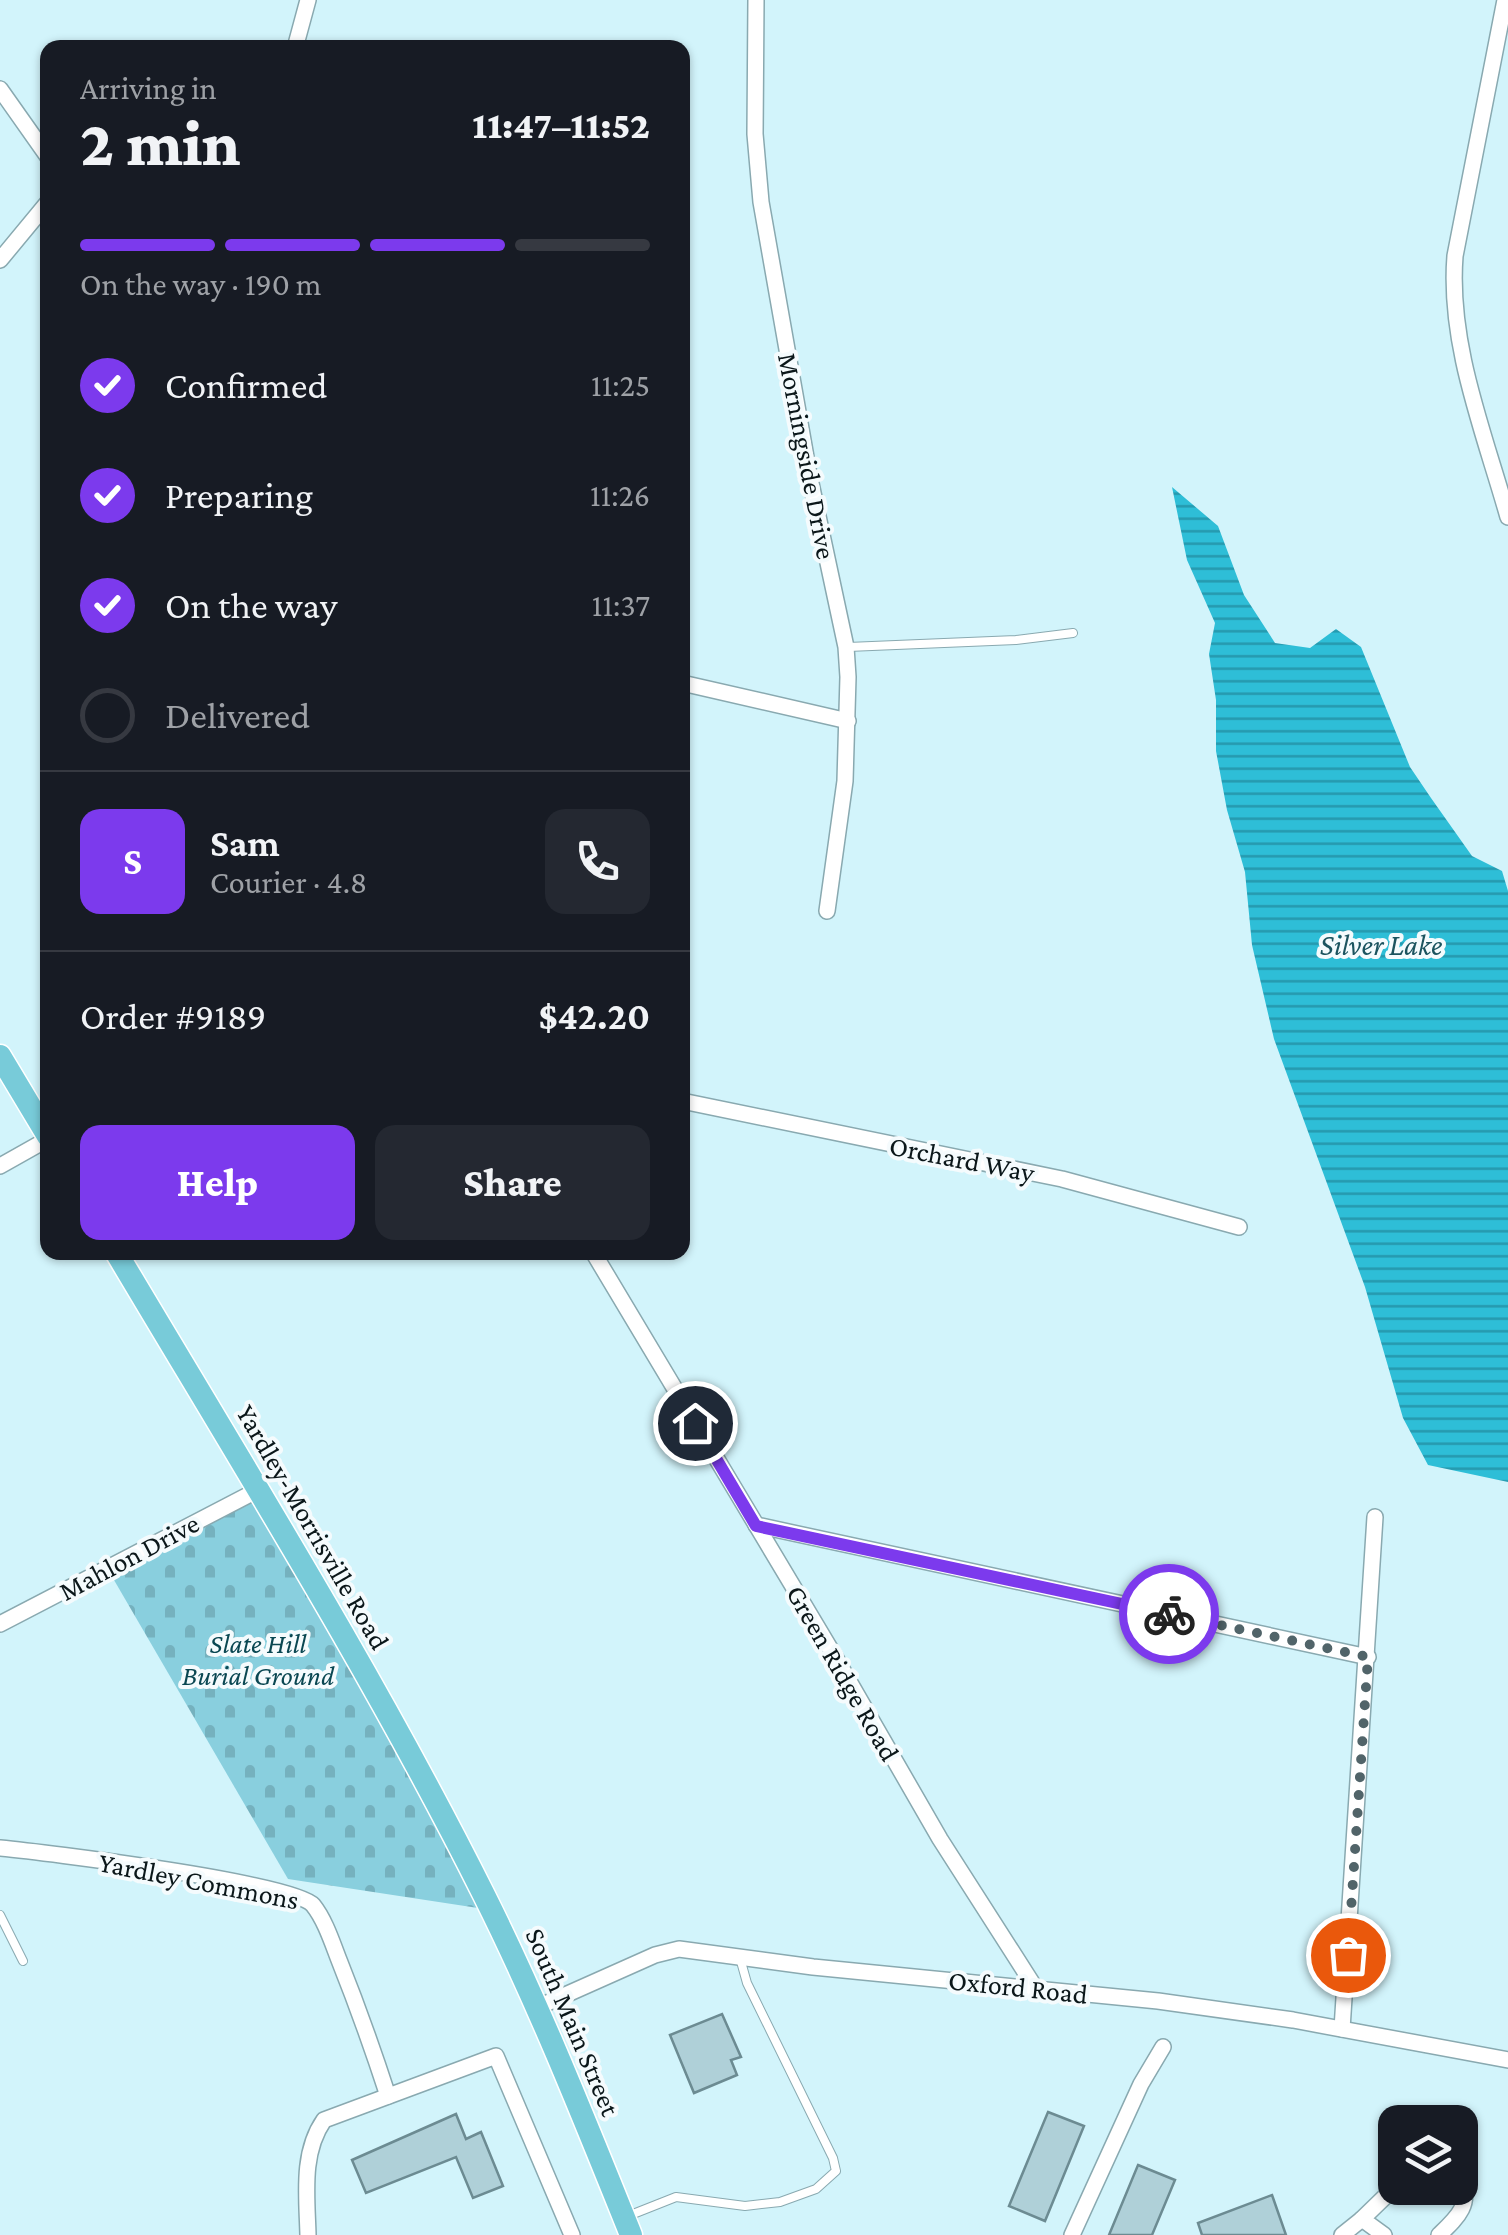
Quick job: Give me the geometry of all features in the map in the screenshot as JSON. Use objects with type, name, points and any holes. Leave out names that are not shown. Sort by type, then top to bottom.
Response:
[{"type":"main road","points":[[0,1056],[40,1124]]},
{"type":"main road","name":"Yardley-Morrisville Road","points":[[121,1260],[258,1490],[452,1836]]},
{"type":"main road","name":"South Main Street","points":[[452,1836],[536,2008],[627,2226]]},
{"type":"street","points":[[297,40],[308,0]]},
{"type":"street","name":"Morningside Drive","points":[[756,0],[755,134],[761,202],[809,474],[846,646],[848,721],[840,829],[827,910]]},
{"type":"street","points":[[1504,0],[1452,285],[1460,348],[1508,517]]},
{"type":"street","points":[[1489,81],[1508,85]]},
{"type":"street","points":[[0,89],[40,146]]},
{"type":"street","points":[[0,260],[40,212]]},
{"type":"street","points":[[690,686],[848,721]]},
{"type":"street","name":"Orchard Way","points":[[690,1103],[1062,1178],[1239,1227]]},
{"type":"street","points":[[0,1166],[40,1143]]},
{"type":"street","name":"Green Ridge Road","points":[[597,1260],[940,1840],[1036,1989]]},
{"type":"street","name":"Mahlon Drive","points":[[0,1624],[258,1490]]},
{"type":"street","points":[[1342,2029],[1375,1517]]},
{"type":"street","points":[[756,1526],[1368,1657]]},
{"type":"street","name":"Yardley Commons","points":[[0,1848],[62,1854],[242,1884],[310,1901],[331,1940],[388,2096]]},
{"type":"street","name":"Oxford Road","points":[[536,2008],[655,1955],[679,1950],[1158,2001],[1508,2060]]},
{"type":"street","points":[[1072,2235],[1141,2084],[1162,2048]]},
{"type":"street","points":[[308,2235],[306,2182],[311,2139],[324,2120],[496,2056],[572,2235]]},
{"type":"street","points":[[1342,2235],[1378,2203]]},
{"type":"street","points":[[1439,2235],[1463,2205]]},
{"type":"street","points":[[1362,2219],[1384,2235]]},
{"type":"lane","points":[[846,646],[1073,634]]},
{"type":"lane","points":[[0,1914],[24,1961]]},
{"type":"lane","points":[[627,2226],[676,2197],[745,2206],[780,2202],[816,2190],[836,2171],[834,2158],[748,1983],[740,1958]]},
{"type":"green space","name":"Slate Hill Burial Ground","points":[[258,1490],[491,1910],[288,1879],[107,1568]]},
{"type":"water","name":"Silver Lake","points":[[1172,487],[1218,526],[1244,595],[1275,643],[1310,648],[1336,629],[1361,647],[1410,767],[1472,856],[1502,871],[1508,891],[1508,1482],[1428,1465],[1403,1418],[1365,1287],[1274,1039],[1252,945],[1245,872],[1227,810],[1216,751],[1216,700],[1209,654],[1215,623],[1187,560]]},
{"type":"building","points":[[722,2014],[741,2057],[731,2060],[737,2075],[694,2093],[670,2035]]},
{"type":"building","points":[[1048,2112],[1084,2126],[1045,2221],[1009,2206]]},
{"type":"building","points":[[456,2114],[466,2139],[481,2132],[503,2186],[473,2198],[456,2157],[366,2193],[352,2160]]},
{"type":"building","points":[[1138,2165],[1175,2180],[1152,2235],[1109,2235]]},
{"type":"building","points":[[1272,2195],[1286,2235],[1202,2235],[1198,2223]]},
{"type":"way so far","points":[[1169,1614],[1368,1657],[1348,1955]]},
{"type":"route","points":[[695,1423],[756,1526],[1169,1614]]}]
